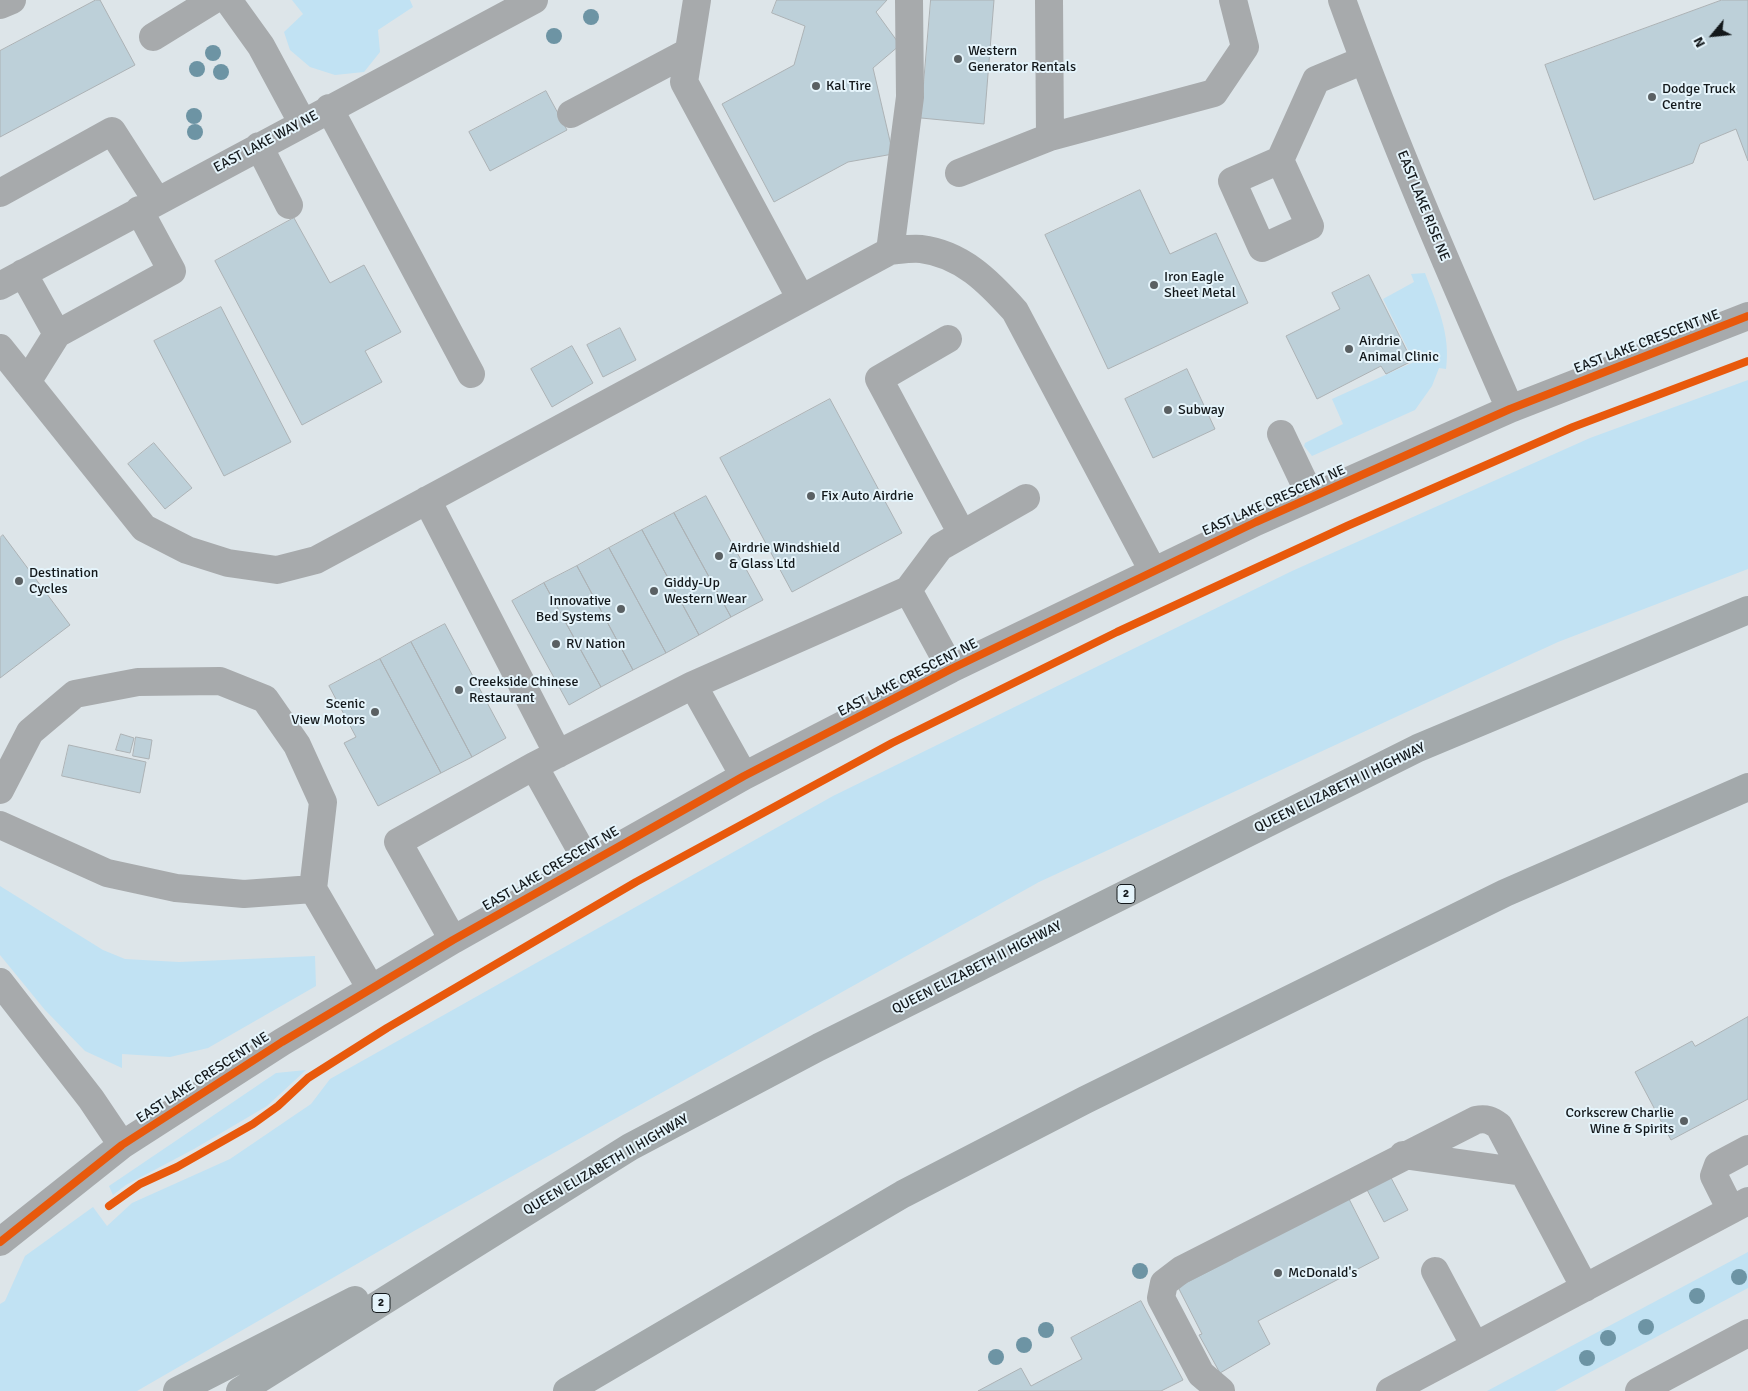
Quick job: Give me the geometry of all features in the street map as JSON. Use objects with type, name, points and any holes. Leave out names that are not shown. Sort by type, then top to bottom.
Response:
[{"type":"highway","name":"QUEEN ELIZABETH II HIGHWAY","points":[[240,1391],[630,1147],[819,1047],[1418,748],[1748,610]]},
{"type":"highway","points":[[567,1391],[903,1194],[1085,1100],[1505,893],[1748,787]]},
{"type":"highway","points":[[177,1391],[521,1214]]},
{"type":"street","points":[[0,5],[12,0]]},
{"type":"street","points":[[153,37],[213,0]]},
{"type":"street","points":[[228,0],[261,46],[302,122]]},
{"type":"street","name":"EAST LAKE WAY NE","points":[[0,286],[302,122],[534,0]]},
{"type":"street","points":[[697,0],[684,82],[801,299]]},
{"type":"street","points":[[890,251],[910,97],[908,0]]},
{"type":"street","points":[[1049,0],[1050,137]]},
{"type":"street","points":[[959,173],[1050,137],[1214,93],[1245,47],[1233,0]]},
{"type":"street","name":"EAST LAKE RISE NE","points":[[1342,0],[1364,60],[1510,409]]},
{"type":"street","points":[[571,114],[688,52]]},
{"type":"street","points":[[1280,160],[1316,80],[1364,60]]},
{"type":"street","points":[[329,108],[471,374]]},
{"type":"street","points":[[0,192],[112,131],[148,206],[172,272],[57,334],[27,382]]},
{"type":"street","points":[[259,146],[289,205]]},
{"type":"street","points":[[0,348],[144,528],[187,550],[228,563],[277,570],[316,560],[890,251],[920,249],[954,257],[988,280],[1015,311],[1153,570]]},
{"type":"street","points":[[24,273],[57,334]]},
{"type":"street","name":"EAST LAKE CRESCENT NE","points":[[0,1242],[122,1144],[282,1042],[452,940],[744,776],[951,669],[1153,570],[1510,409],[1748,316]]},
{"type":"street","points":[[948,339],[879,379],[962,534]]},
{"type":"street","points":[[1281,434],[1312,498]]},
{"type":"street","points":[[452,940],[398,842],[546,760],[693,685],[908,590],[940,546],[1026,498]]},
{"type":"street","points":[[428,500],[546,760],[588,863]]},
{"type":"street","points":[[908,590],[951,669]]},
{"type":"street","points":[[0,790],[30,732],[75,694],[138,682],[220,681],[265,699],[296,746],[322,802],[313,889],[371,989]]},
{"type":"street","points":[[693,685],[744,776]]},
{"type":"street","points":[[0,825],[107,873],[176,888],[244,894],[313,889]]},
{"type":"street","points":[[1,985],[92,1099],[122,1144]]},
{"type":"street","points":[[1221,1391],[1201,1374],[1161,1298],[1164,1283],[1181,1270],[1403,1155],[1476,1120],[1484,1118],[1499,1126],[1585,1288]]},
{"type":"street","points":[[1390,1391],[1740,1206],[1714,1176],[1718,1165],[1748,1150]]},
{"type":"street","points":[[1403,1155],[1523,1172]]},
{"type":"street","points":[[1435,1271],[1475,1346]]},
{"type":"street","points":[[1652,1388],[1748,1332]]},
{"type":"shaded area","points":[[292,0],[410,0],[413,7],[378,30],[380,52],[364,72],[335,75],[310,67],[290,50],[284,32],[303,14]]},
{"type":"shaded area","points":[[1425,273],[1445,332],[1447,344],[1446,369],[1439,368],[1432,386],[1415,410],[1312,456],[1304,446],[1305,443],[1343,424],[1332,399],[1414,362],[1383,299],[1414,282],[1411,274]]},
{"type":"shaded area","points":[[1748,380],[1748,569],[1558,642],[1039,882],[414,1231],[137,1391],[0,1391],[0,1304],[5,1301],[25,1256],[93,1207],[107,1226],[132,1203],[230,1159],[311,1104],[330,1079],[833,796],[1292,571],[1590,438]]},
{"type":"shaded area","points":[[0,886],[103,950],[125,959],[179,962],[315,956],[316,986],[208,1048],[170,1057],[122,1054],[122,1068],[85,1051],[45,1010],[0,955]]},
{"type":"shaded area","points":[[306,1070],[267,1106],[194,1149],[126,1185],[113,1195],[109,1186],[276,1073]]},
{"type":"shaded area","points":[[1748,1252],[1748,1288],[1555,1391],[1487,1391]]},
{"type":"building","points":[[96,0],[100,0],[135,65],[0,137],[0,51]]},
{"type":"building","name":"Kal Tire","points":[[777,0],[887,0],[876,12],[900,45],[873,68],[893,154],[848,162],[774,202],[722,104],[794,65],[805,26],[772,13]]},
{"type":"building","name":"Western Generator Rentals","points":[[931,0],[994,0],[984,124],[921,118]]},
{"type":"building","name":"Dodge Truck Centre","points":[[1722,0],[1748,0],[1748,161],[1736,129],[1700,144],[1693,163],[1594,200],[1545,65]]},
{"type":"building","points":[[546,91],[567,130],[490,171],[469,132]]},
{"type":"building","name":"Iron Eagle Sheet Metal","points":[[1140,190],[1170,254],[1216,233],[1248,303],[1108,369],[1045,235]]},
{"type":"building","points":[[294,218],[330,283],[364,265],[401,332],[365,351],[382,382],[302,425],[215,261]]},
{"type":"building","name":"Airdrie Animal Clinic","points":[[1369,275],[1412,361],[1386,374],[1381,366],[1317,399],[1286,336],[1340,309],[1332,293]]},
{"type":"building","points":[[221,307],[291,442],[224,476],[154,341]]},
{"type":"building","points":[[620,328],[636,360],[603,377],[587,345]]},
{"type":"building","points":[[572,346],[593,383],[552,407],[531,369]]},
{"type":"building","name":"Subway","points":[[1187,369],[1215,429],[1153,458],[1125,399]]},
{"type":"building","name":"Fix Auto Airdrie","points":[[830,399],[902,533],[792,592],[720,458]]},
{"type":"building","points":[[154,443],[192,488],[165,509],[128,464]]},
{"type":"building","name":"Airdrie Windshield & Glass Ltd","points":[[706,496],[763,600],[731,617],[674,513]]},
{"type":"building","points":[[674,513],[731,617],[699,635],[642,530]]},
{"type":"building","name":"Giddy-Up Western Wear","points":[[642,530],[699,635],[666,653],[609,548]]},
{"type":"building","name":"Destination Cycles","points":[[3,535],[70,625],[0,678],[0,538]]},
{"type":"building","name":"Innovative Bed Systems","points":[[609,548],[666,653],[633,670],[577,566]]},
{"type":"building","points":[[577,566],[633,670],[601,687],[544,583]]},
{"type":"building","name":"RV Nation","points":[[544,583],[601,687],[569,705],[512,601]]},
{"type":"building","name":"Creekside Chinese Restaurant","points":[[445,624],[506,738],[472,757],[411,642]]},
{"type":"building","points":[[411,642],[472,757],[441,773],[380,659]]},
{"type":"building","name":"Scenic View Motors","points":[[380,659],[441,773],[378,806],[344,743],[356,737],[329,686]]},
{"type":"building","points":[[121,734],[134,738],[130,753],[116,750]]},
{"type":"building","points":[[136,737],[152,740],[149,759],[133,756]]},
{"type":"building","points":[[69,745],[146,762],[140,793],[62,776]]},
{"type":"building","points":[[1748,1017],[1748,1099],[1671,1140],[1635,1072],[1692,1041],[1695,1046]]},
{"type":"building","points":[[1389,1174],[1408,1210],[1384,1222],[1365,1186]]},
{"type":"building","name":"McDonald's","points":[[1348,1197],[1379,1258],[1258,1321],[1270,1344],[1220,1373],[1199,1335],[1202,1334],[1178,1287],[1233,1259],[1231,1256]]},
{"type":"building","points":[[1141,1301],[1183,1380],[1161,1391],[978,1391],[1021,1368],[1031,1386],[1082,1359],[1071,1338]]},
{"type":"cycle path","points":[[0,1242],[122,1145],[282,1042],[453,940],[744,776],[951,669],[1256,522],[1510,409],[1748,316]]},
{"type":"cycle path","points":[[109,1206],[140,1184],[177,1167],[253,1124],[278,1106],[308,1078],[387,1028],[636,882],[892,743],[1117,632],[1347,526],[1573,427],[1748,361]]},
{"type":"place","name":"Western Generator Rentals","points":[[958,59]]},
{"type":"place","name":"Kal Tire","points":[[816,86]]},
{"type":"place","name":"Dodge Truck Centre","points":[[1652,97]]},
{"type":"place","name":"Iron Eagle Sheet Metal","points":[[1154,285]]},
{"type":"place","name":"Airdrie Animal Clinic","points":[[1349,349]]},
{"type":"place","name":"Subway","points":[[1168,410]]},
{"type":"place","name":"Fix Auto Airdrie","points":[[811,496]]},
{"type":"place","name":"Airdrie Windshield & Glass Ltd","points":[[719,556]]},
{"type":"place","name":"Destination Cycles","points":[[19,581]]},
{"type":"place","name":"Giddy-Up Western Wear","points":[[654,591]]},
{"type":"place","name":"Innovative Bed Systems","points":[[621,609]]},
{"type":"place","name":"RV Nation","points":[[556,644]]},
{"type":"place","name":"Creekside Chinese Restaurant","points":[[459,690]]},
{"type":"place","name":"Scenic View Motors","points":[[375,712]]},
{"type":"place","name":"Corkscrew Charlie Wine & Spirits","points":[[1684,1121]]},
{"type":"place","name":"McDonald's","points":[[1278,1273]]}]
